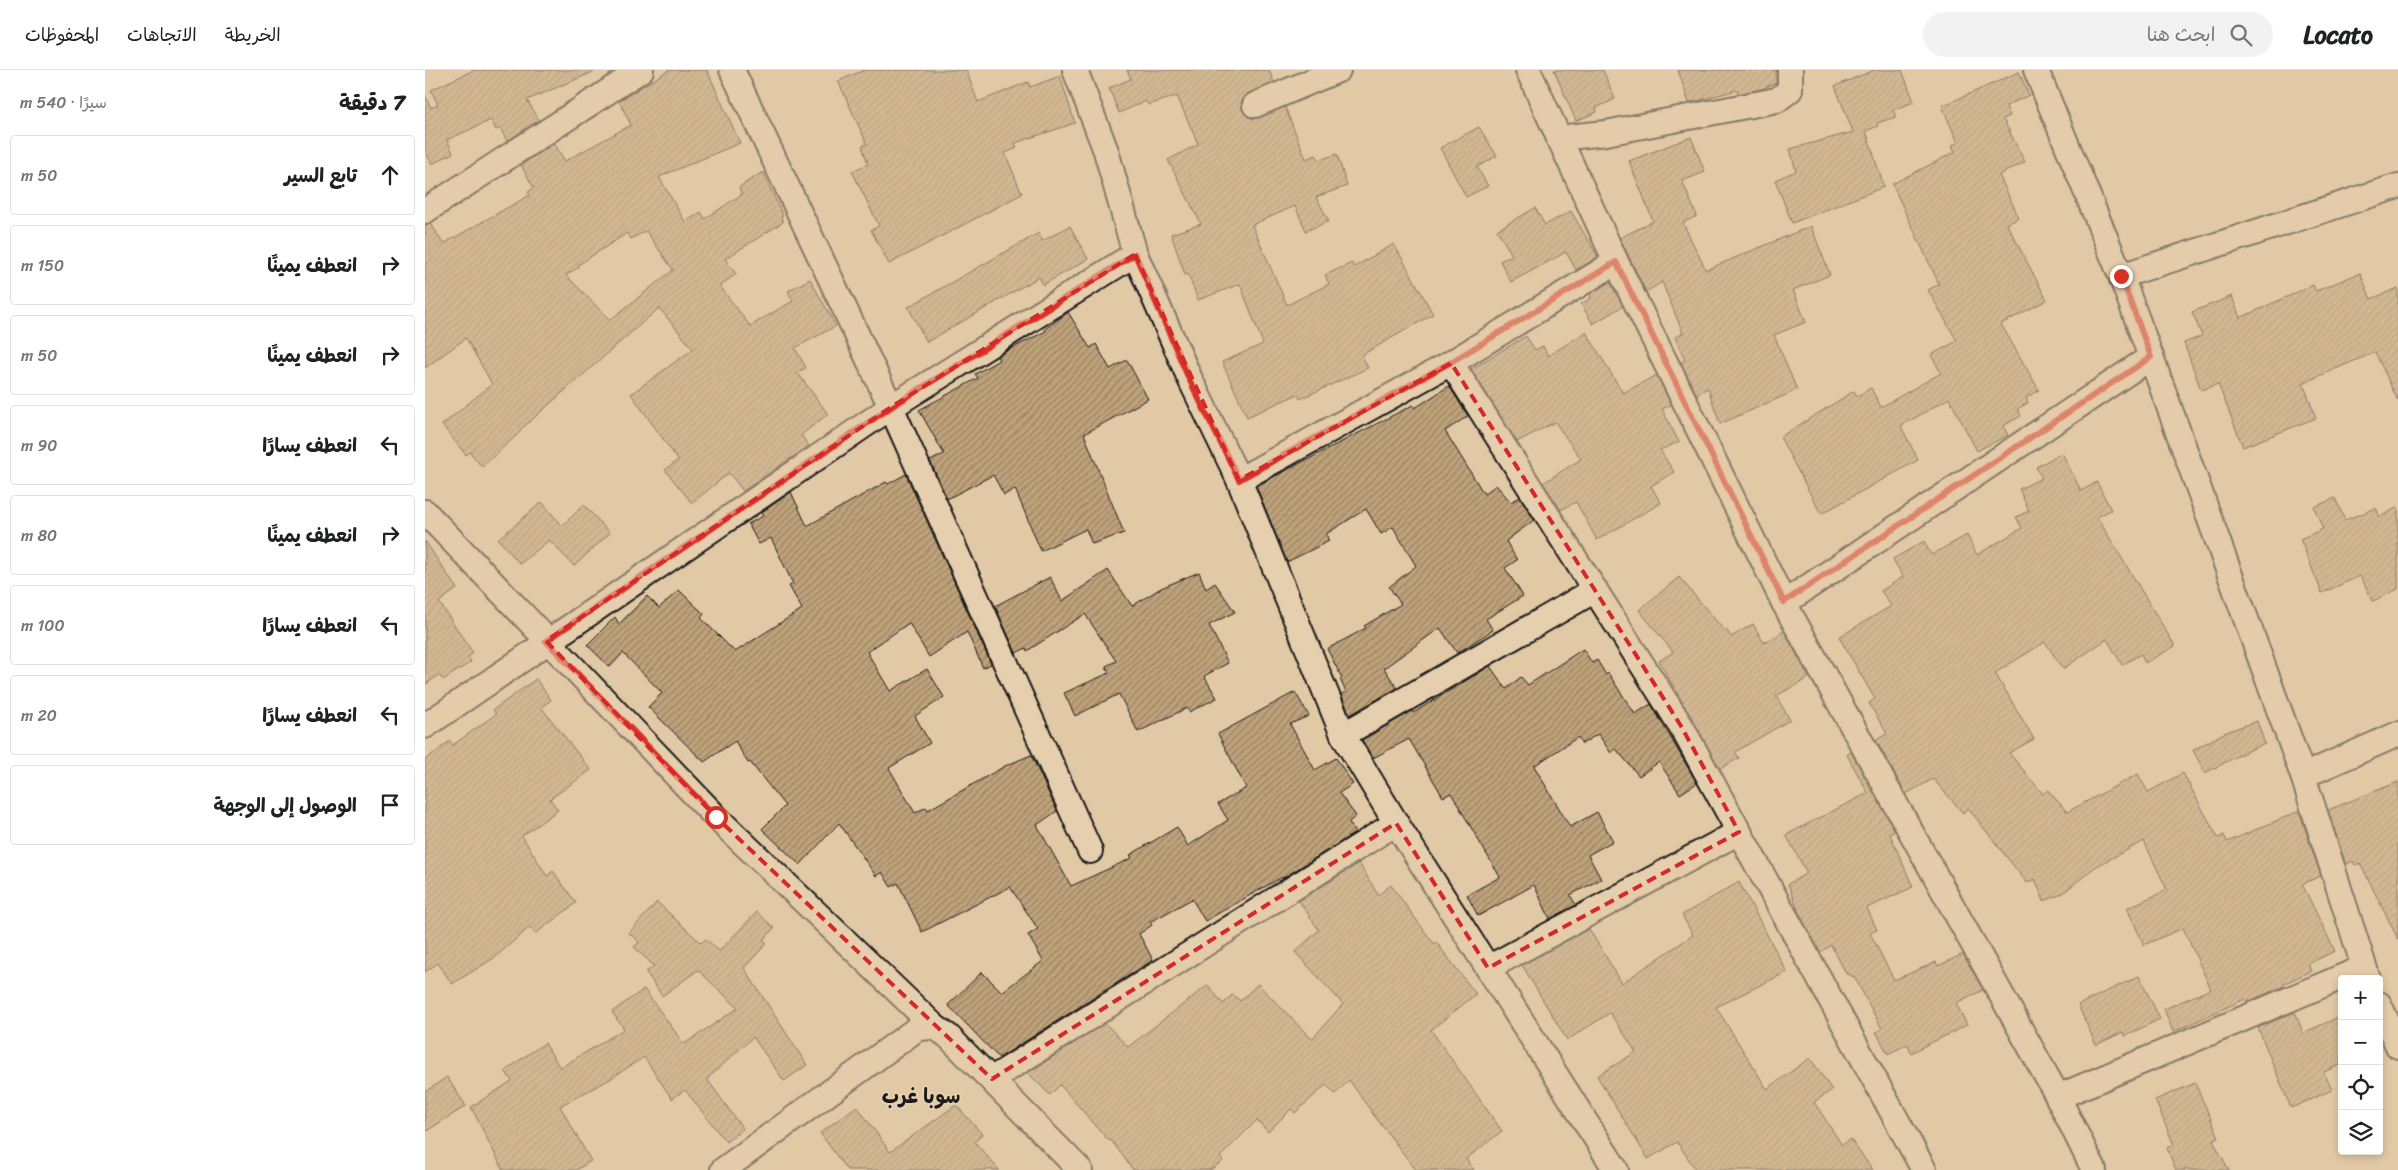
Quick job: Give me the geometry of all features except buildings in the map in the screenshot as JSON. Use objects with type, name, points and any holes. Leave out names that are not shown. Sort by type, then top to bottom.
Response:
[{"type":"street","points":[[425,211],[641,70]]},
{"type":"street","points":[[731,70],[891,407],[1090,851]]},
{"type":"street","points":[[1075,70],[1106,151],[1135,254],[1189,379],[1239,480],[1343,735],[1396,823],[1616,1170]]},
{"type":"street","points":[[1255,105],[1338,70]]},
{"type":"street","points":[[1528,70],[1616,262],[1784,602],[2058,1097],[2094,1170]]},
{"type":"street","points":[[1558,138],[1606,133],[1777,100],[1790,90],[1790,70]]},
{"type":"street","points":[[2036,70],[2121,276],[2151,357],[2303,776],[2366,973],[2058,1097]]},
{"type":"street","points":[[2121,276],[2398,186]]},
{"type":"street","points":[[425,726],[546,641],[891,407],[1135,254]]},
{"type":"street","points":[[1239,480],[1451,362],[1616,262]]},
{"type":"street","points":[[1784,602],[2151,357]]},
{"type":"street","points":[[1451,362],[1681,726],[1924,1170]]},
{"type":"street","points":[[425,512],[546,641],[716,817],[935,1027],[948,1036],[1080,1170]]},
{"type":"street","points":[[1343,735],[1595,590]]},
{"type":"street","points":[[2303,776],[2398,734]]},
{"type":"street","points":[[992,1079],[1396,823]]},
{"type":"street","points":[[1488,968],[1739,832]]},
{"type":"street","points":[[2383,1013],[2398,1046]]},
{"type":"street","points":[[723,1170],[918,1028],[935,1027]]},
{"type":"highlighted area","points":[[1135,254],[1239,480],[1451,363],[1681,726],[1739,832],[1488,968],[1396,823],[992,1079],[716,817],[546,641],[891,407]]},
{"type":"district","name":"سوبا غرب","points":[[921,1096]]},
{"type":"route","points":[[716,817],[546,641],[891,407],[1135,254],[1189,379],[1239,480],[1451,362],[1616,262],[1784,602],[2151,357],[2121,276]]}]
